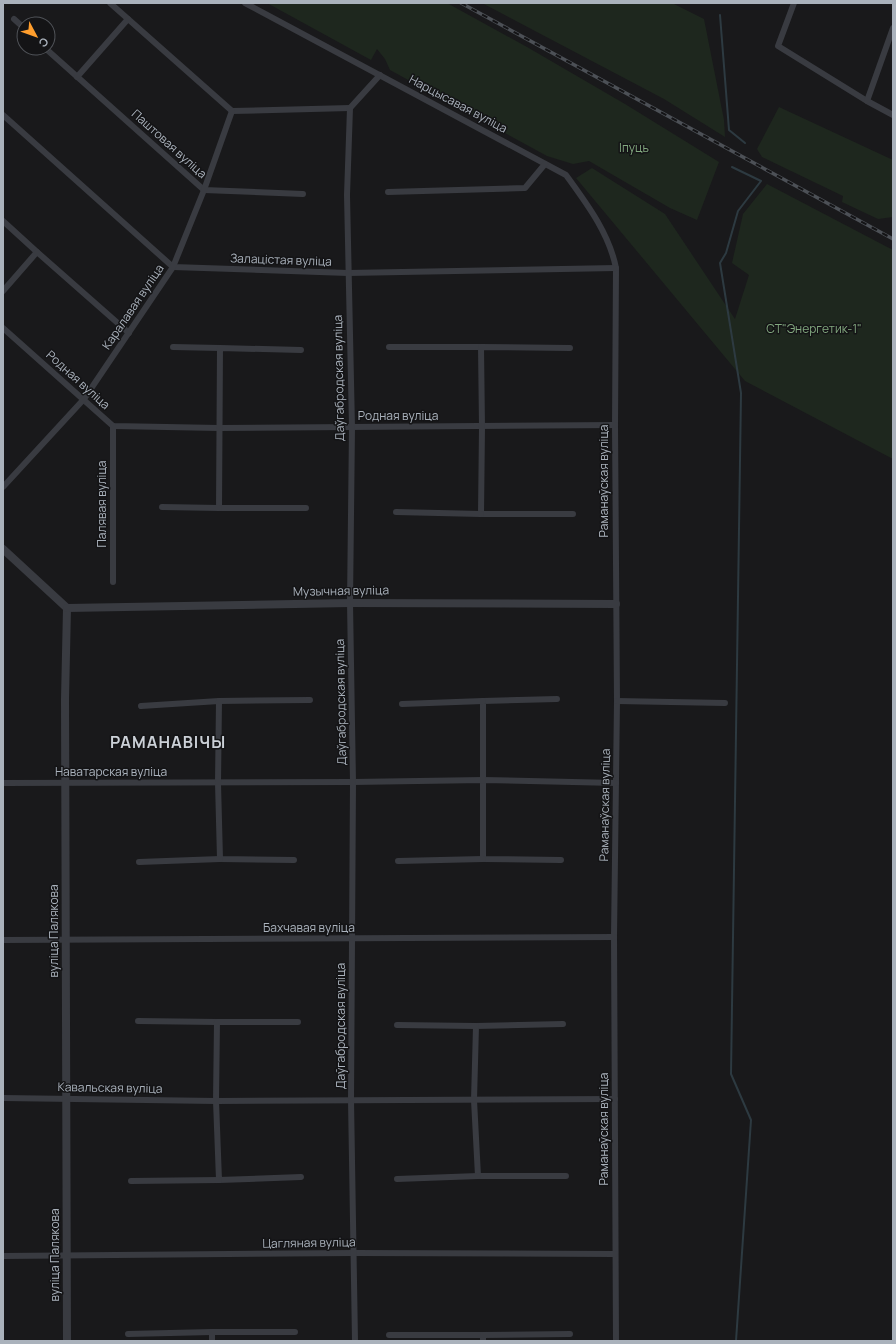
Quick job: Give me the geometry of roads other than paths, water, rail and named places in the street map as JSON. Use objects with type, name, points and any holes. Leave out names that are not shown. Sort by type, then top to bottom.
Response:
[{"type":"street","points":[[110,3],[232,111],[350,108],[380,75]]},
{"type":"street","name":"Нарцысавая вуліца","points":[[246,3],[566,175],[596,218],[613,253],[616,268]]},
{"type":"street","points":[[794,3],[778,46],[867,101],[893,115]]},
{"type":"street","points":[[77,77],[128,19]]},
{"type":"street","points":[[867,101],[893,28]]},
{"type":"street","name":"Паштовая вуліца","points":[[54,56],[204,190],[303,194]]},
{"type":"street","name":"Даўгабродская вуліца","points":[[350,108],[347,195],[352,427],[350,603],[353,782],[351,1100],[355,1341]]},
{"type":"street","name":"Каралавая вуліца","points":[[3,487],[84,399],[174,268],[232,111]]},
{"type":"street","points":[[3,115],[174,268]]},
{"type":"street","points":[[388,192],[525,188],[545,164]]},
{"type":"street","points":[[3,221],[129,333]]},
{"type":"street","points":[[3,291],[37,252]]},
{"type":"street","name":"Залацістая вуліца","points":[[174,268],[348,273],[616,268]]},
{"type":"street","name":"Раманаўская вуліца","points":[[616,268],[616,783],[614,937],[616,1341]]},
{"type":"street","name":"Родная вуліца","points":[[3,328],[113,426],[219,428],[615,425]]},
{"type":"street","points":[[173,347],[301,350]]},
{"type":"street","points":[[389,347],[570,348]]},
{"type":"street","points":[[481,347],[481,514]]},
{"type":"street","points":[[219,508],[220,348]]},
{"type":"street","name":"Палявая вуліца","points":[[113,426],[113,582]]},
{"type":"street","points":[[162,507],[306,508]]},
{"type":"street","points":[[396,512],[573,514]]},
{"type":"street","points":[[3,549],[67,608]]},
{"type":"street","name":"Музычная вуліца","points":[[67,608],[350,603],[616,604]]},
{"type":"street","name":"вуліца Палякова","points":[[67,608],[65,699],[68,1256],[67,1341]]},
{"type":"street","points":[[402,704],[557,698]]},
{"type":"street","points":[[141,706],[219,701],[310,700]]},
{"type":"street","points":[[219,701],[218,783],[220,859]]},
{"type":"street","points":[[483,701],[483,859]]},
{"type":"street","points":[[616,701],[725,703]]},
{"type":"street","name":"Наватарская вуліца","points":[[3,783],[218,783],[483,780],[616,783]]},
{"type":"street","points":[[139,862],[220,859],[294,860]]},
{"type":"street","points":[[398,861],[483,859],[561,860]]},
{"type":"street","name":"Бахчавая вуліца","points":[[3,940],[66,941],[614,937]]},
{"type":"street","points":[[138,1021],[298,1022]]},
{"type":"street","points":[[217,1022],[216,1101],[219,1180]]},
{"type":"street","points":[[397,1025],[476,1026],[563,1024]]},
{"type":"street","points":[[476,1026],[474,1100],[478,1176]]},
{"type":"street","name":"Кавальская вуліца","points":[[3,1098],[216,1101],[615,1099]]},
{"type":"street","points":[[397,1179],[478,1176],[566,1176]]},
{"type":"street","points":[[131,1181],[301,1177]]},
{"type":"street","name":"Цагляная вуліца","points":[[3,1256],[354,1253],[615,1254]]},
{"type":"street","points":[[212,1332],[212,1341]]},
{"type":"street","points":[[128,1334],[295,1332]]},
{"type":"street","points":[[389,1335],[483,1338],[570,1334]]},
{"type":"waterway","points":[[720,15],[729,130],[745,143]]},
{"type":"waterway","points":[[732,167],[761,181],[738,211],[726,253],[720,263],[741,393],[731,1074],[751,1120],[736,1341]]},
{"type":"railway","points":[[461,3],[893,239]]},
{"type":"district","name":"РАМАНАВІЧЫ","points":[[168,742]]},
{"type":"park label","name":"Іпуць","points":[[634,148]]},
{"type":"park label","name":"СТ\"Энергетик-1\"","points":[[814,329]]}]
